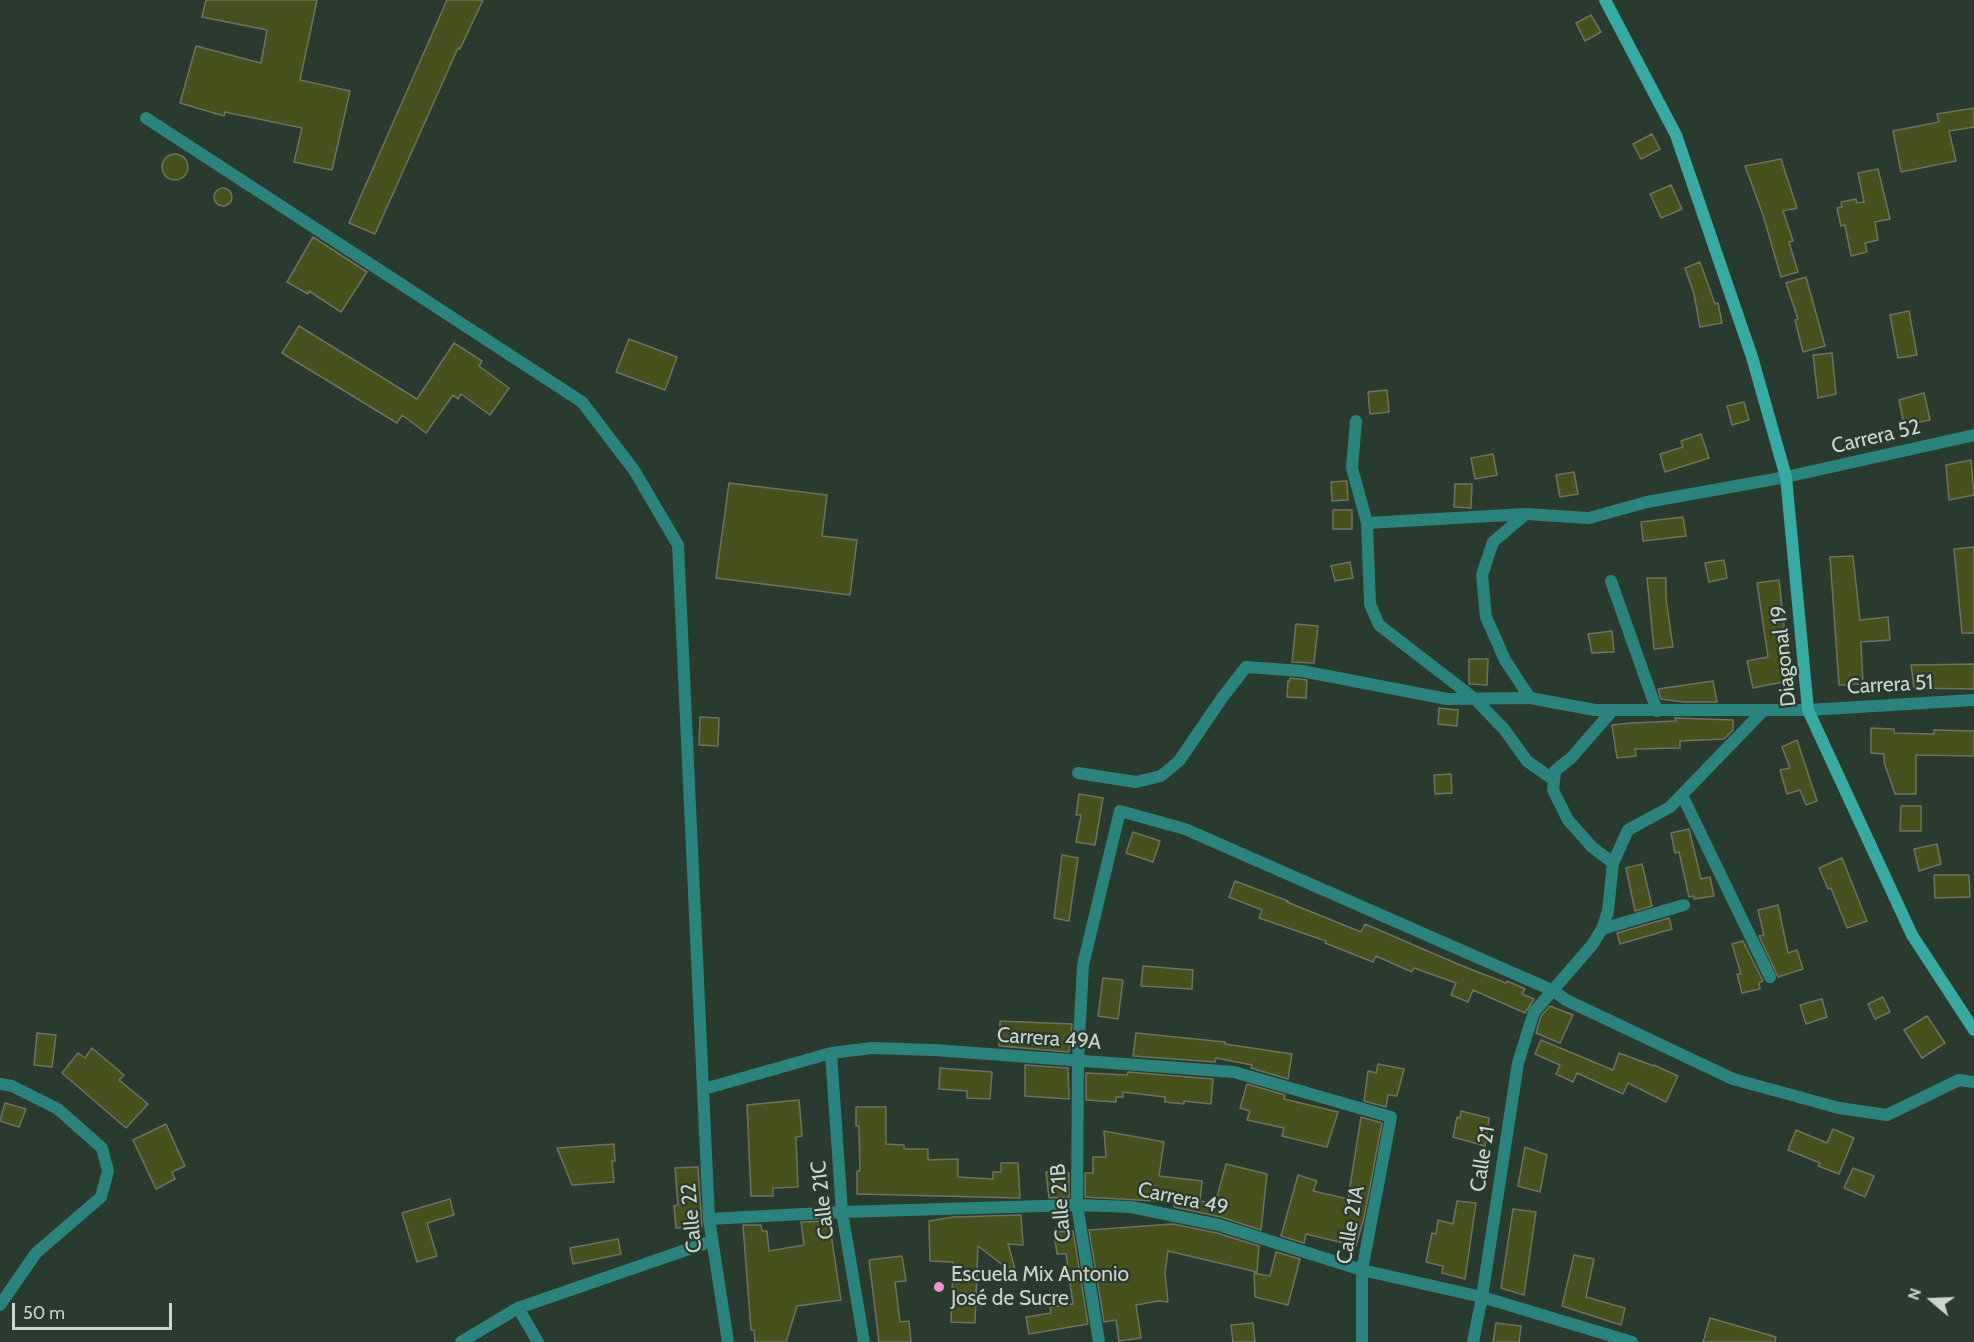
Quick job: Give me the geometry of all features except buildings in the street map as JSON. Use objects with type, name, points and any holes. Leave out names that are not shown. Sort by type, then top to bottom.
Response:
[{"type":"street","name":"Diagonal 19","points":[[1605,0],[1676,135],[1752,357],[1786,477],[1808,710],[1912,935],[1974,1030]]},
{"type":"street","name":"Calle 22","points":[[146,118],[582,402],[634,470],[678,545],[709,1219],[728,1342]]},
{"type":"street","points":[[1356,421],[1352,468],[1366,524],[1370,604],[1379,625],[1474,699],[1504,729],[1527,761],[1554,780]]},
{"type":"street","name":"Carrera 52","points":[[1366,524],[1526,514],[1589,518],[1647,502],[1786,477],[1974,435]]},
{"type":"street","points":[[1526,514],[1492,542],[1482,575],[1486,617],[1505,660],[1530,698]]},
{"type":"street","points":[[1611,581],[1658,711]]},
{"type":"street","name":"Carrera 51","points":[[1078,772],[1136,782],[1161,776],[1179,761],[1246,667],[1302,671],[1447,699],[1530,698],[1595,710],[1808,710],[1974,700]]},
{"type":"street","points":[[1613,710],[1579,750],[1555,771],[1553,790],[1568,820],[1592,847],[1613,864]]},
{"type":"street","points":[[1602,929],[1608,912],[1613,864],[1628,830],[1670,807],[1764,710]]},
{"type":"street","points":[[1682,795],[1770,977]]},
{"type":"street","name":"Calle 21B","points":[[1099,1342],[1077,1205],[1078,1060],[1083,965],[1120,811],[1185,829],[1554,991]]},
{"type":"street","points":[[1602,929],[1684,905]]},
{"type":"street","name":"Calle 21","points":[[1473,1342],[1518,1063],[1534,1012],[1592,945],[1602,929]]},
{"type":"street","points":[[1554,991],[1566,1000],[1733,1080],[1839,1108],[1887,1114],[1959,1080],[1974,1082]]},
{"type":"street","name":"Carrera 49A","points":[[704,1089],[831,1053],[872,1048],[1234,1072],[1391,1117]]},
{"type":"street","name":"Calle 21C","points":[[831,1053],[842,1212],[864,1342]]},
{"type":"street","points":[[0,1084],[12,1086],[58,1109],[102,1148],[108,1170],[101,1197],[36,1253],[0,1305]]},
{"type":"street","name":"Calle 21A","points":[[1362,1342],[1362,1270],[1391,1117]]},
{"type":"street","name":"Carrera 49","points":[[709,1219],[842,1212],[1077,1205],[1131,1207],[1219,1225],[1362,1270],[1482,1297],[1632,1342]]},
{"type":"street","points":[[461,1342],[518,1308],[712,1240]]},
{"type":"street","points":[[518,1308],[537,1342]]},
{"type":"place","name":"Escuela Mix Antonio José de Sucre","points":[[939,1287]]}]
